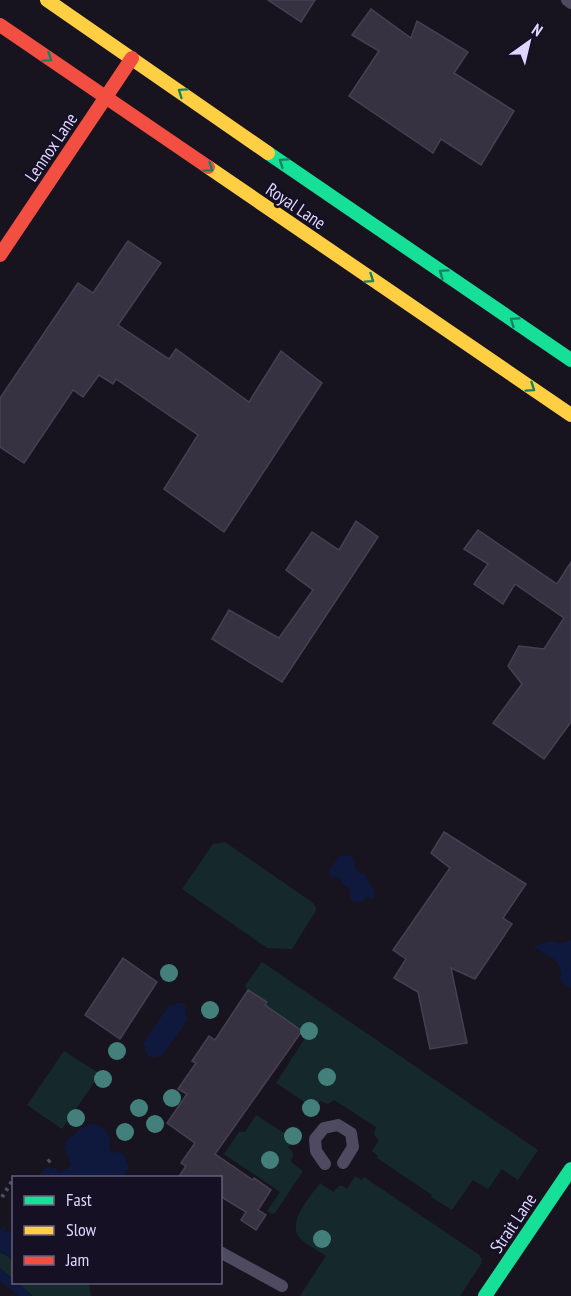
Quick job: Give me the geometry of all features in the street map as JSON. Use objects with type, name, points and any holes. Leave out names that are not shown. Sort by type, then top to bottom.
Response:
[{"type":"main road","name":"Royal Lane","points":[[47,0],[488,311],[571,360]]},
{"type":"main road","name":"Royal Lane","points":[[0,25],[469,339],[571,415]]},
{"type":"main road","name":"Lennox Lane","points":[[0,255],[132,58]]},
{"type":"main road","name":"Strait Lane","points":[[485,1296],[571,1169]]},
{"type":"lane","points":[[567,0],[571,3]]},
{"type":"lane","points":[[325,1164],[316,1151],[315,1139],[324,1128],[338,1125],[351,1133],[353,1147],[343,1163]]},
{"type":"lane","points":[[222,1253],[282,1286]]},
{"type":"path","points":[[48,1161],[53,1157]]},
{"type":"path","points":[[2,1197],[12,1180]]},
{"type":"green space","points":[[225,842],[316,907],[292,949],[267,948],[182,889],[213,844]]},
{"type":"green space","points":[[262,962],[538,1150],[518,1180],[502,1169],[488,1189],[473,1180],[452,1210],[377,1158],[378,1156],[372,1151],[379,1140],[374,1134],[376,1127],[334,1100],[328,1104],[320,1101],[315,1109],[276,1083],[307,1035],[265,1005],[267,1002],[245,986]]},
{"type":"green space","points":[[64,1051],[100,1074],[62,1129],[27,1105]]},
{"type":"green space","points":[[256,1115],[293,1139],[288,1148],[293,1155],[291,1162],[303,1171],[275,1213],[272,1214],[267,1211],[280,1192],[224,1154],[239,1132],[245,1132]]},
{"type":"green space","points":[[355,1176],[362,1180],[364,1177],[478,1254],[482,1259],[481,1264],[460,1296],[300,1296],[326,1256],[299,1237],[296,1231],[298,1216],[320,1183],[333,1192],[339,1186],[347,1189]]},
{"type":"green space","points":[[0,1253],[12,1261],[12,1278],[0,1268]]},
{"type":"green space","points":[[19,1284],[89,1284],[91,1296],[33,1296]]},
{"type":"water","points":[[340,855],[351,856],[356,870],[367,877],[368,883],[374,890],[373,900],[369,897],[362,902],[353,901],[350,898],[350,890],[341,879],[335,876],[332,878],[328,872]]},
{"type":"water","points":[[571,940],[571,988],[561,980],[560,967],[557,963],[533,947],[550,941],[562,943]]},
{"type":"water","points":[[182,1003],[186,1007],[185,1014],[188,1019],[162,1056],[149,1057],[145,1052],[144,1042],[169,1006]]},
{"type":"water","points":[[91,1124],[101,1127],[108,1133],[111,1151],[115,1153],[119,1151],[124,1155],[129,1167],[124,1176],[38,1176],[47,1167],[56,1168],[61,1172],[71,1166],[66,1150],[62,1148],[66,1148],[65,1142],[83,1127]]},
{"type":"water","points":[[4,1226],[5,1230],[12,1233],[12,1259],[0,1252],[0,1230]]},
{"type":"water","points":[[0,1268],[12,1278],[12,1284],[19,1284],[33,1296],[19,1296],[0,1281]]},
{"type":"building","points":[[268,0],[315,0],[301,22]]},
{"type":"building","points":[[371,9],[411,38],[417,21],[468,52],[454,73],[514,111],[481,165],[441,139],[433,153],[349,96],[379,51],[352,35]]},
{"type":"building","points":[[128,241],[161,263],[118,325],[169,359],[176,349],[249,402],[281,351],[322,383],[224,532],[164,489],[198,435],[116,379],[113,384],[99,375],[83,397],[73,390],[24,463],[0,447],[0,398],[78,283],[93,293]]},
{"type":"building","points":[[356,521],[378,537],[282,682],[212,639],[229,610],[279,638],[313,590],[286,570],[312,532],[339,550]]},
{"type":"building","points":[[478,530],[557,584],[571,562],[571,722],[544,759],[493,723],[522,684],[508,666],[519,646],[544,649],[564,618],[515,584],[503,604],[474,584],[488,564],[464,549]]},
{"type":"building","points":[[444,832],[526,884],[503,918],[512,924],[475,979],[451,968],[467,1043],[430,1049],[418,992],[394,978],[406,959],[393,950],[450,868],[431,853]]},
{"type":"building","points":[[123,958],[157,982],[120,1039],[85,1015]]},
{"type":"building","points":[[248,990],[267,1002],[265,1005],[302,1031],[215,1154],[271,1190],[258,1210],[266,1215],[256,1230],[241,1220],[246,1212],[222,1197],[222,1176],[179,1176],[186,1166],[181,1163],[195,1143],[167,1123],[187,1094],[178,1089],[196,1063],[192,1061],[209,1036],[215,1040]]},
{"type":"traffic: fast","points":[[268,153],[571,360]]},
{"type":"traffic: fast","points":[[485,1296],[571,1169]]},
{"type":"traffic: slow","points":[[47,0],[268,153]]},
{"type":"traffic: slow","points":[[208,167],[571,415]]},
{"type":"traffic: jam","points":[[0,25],[208,167]]},
{"type":"traffic: jam","points":[[0,255],[132,58]]}]
